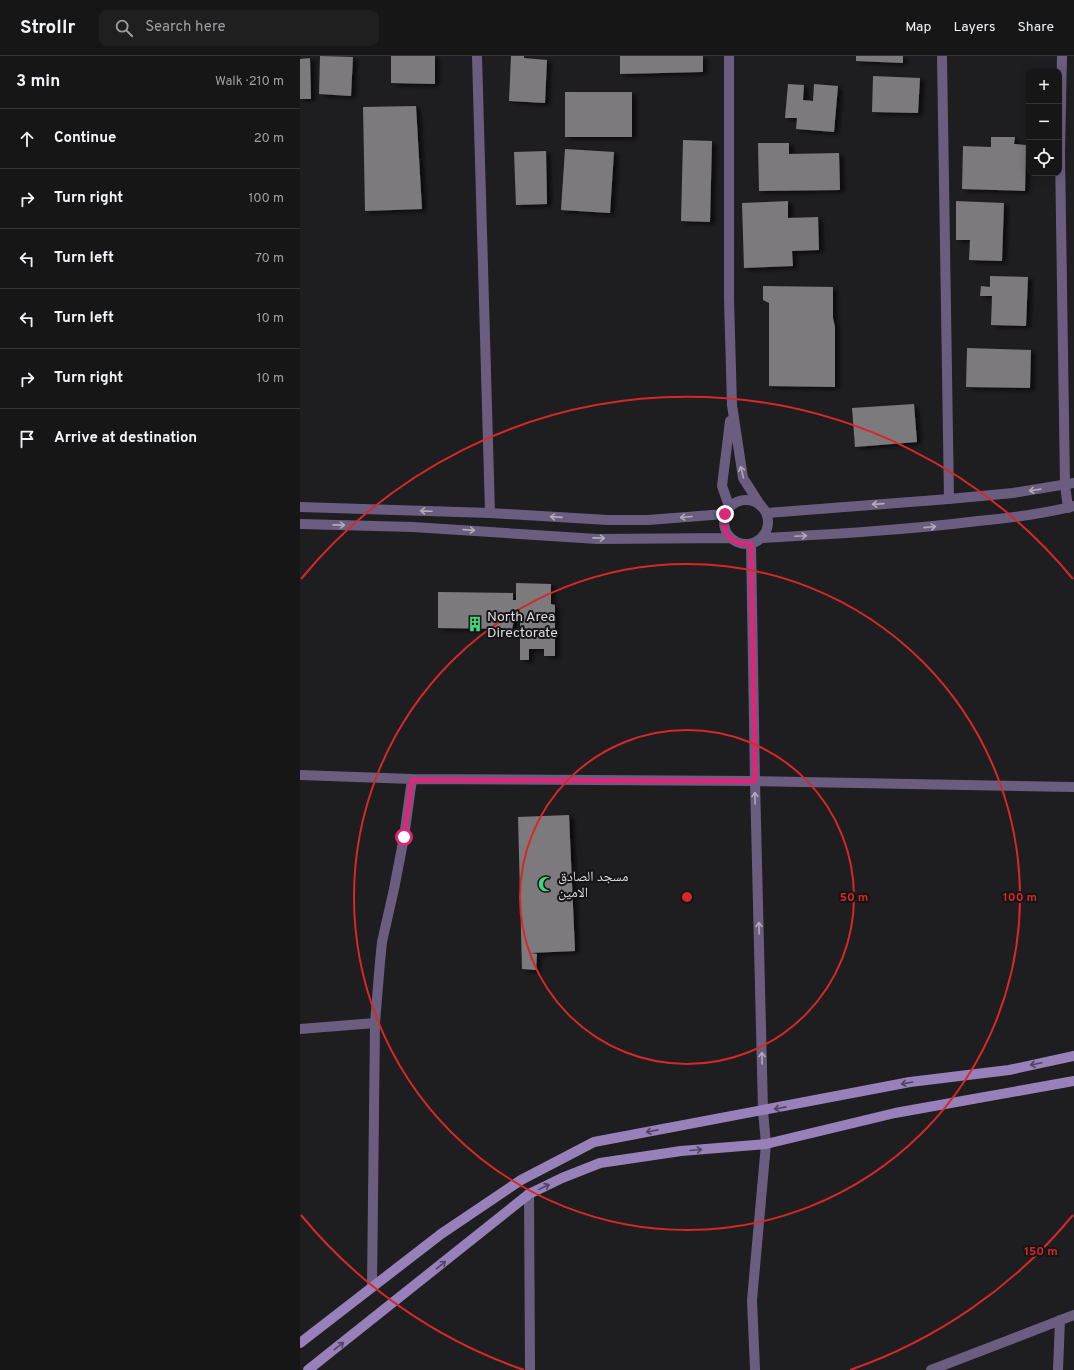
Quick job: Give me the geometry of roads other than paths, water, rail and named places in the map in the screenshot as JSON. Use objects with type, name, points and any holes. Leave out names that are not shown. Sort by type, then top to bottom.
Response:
[{"type":"main road","points":[[300,1343],[440,1234],[521,1180],[594,1142],[910,1082],[1009,1070],[1074,1056]]},
{"type":"main road","points":[[308,1370],[529,1194],[562,1178],[600,1163],[682,1151],[766,1144],[895,1113],[1074,1081]]},
{"type":"street","points":[[477,56],[490,513]]},
{"type":"street","points":[[729,56],[729,299],[732,405],[743,478],[764,509],[768,522],[767,530],[762,538],[757,542],[751,544],[736,543],[730,538],[725,531],[723,522],[727,510],[737,501],[754,501],[764,509],[949,499],[1013,493],[1069,484]]},
{"type":"street","points":[[942,56],[949,499]]},
{"type":"street","points":[[762,538],[928,527],[1048,513],[1071,507],[1069,484],[1060,153],[1062,56]]},
{"type":"street","points":[[727,510],[722,486],[732,405]]},
{"type":"street","points":[[300,507],[490,513],[635,520],[727,510]]},
{"type":"street","points":[[300,524],[413,527],[597,539],[730,538]]},
{"type":"street","points":[[751,544],[763,1111],[766,1144],[752,1300],[754,1370]]},
{"type":"street","points":[[300,775],[412,780],[755,781],[1074,787]]},
{"type":"street","points":[[372,1287],[376,1023],[382,942],[396,881],[412,780]]},
{"type":"street","points":[[300,1029],[376,1023]]},
{"type":"street","points":[[529,1194],[530,1370]]},
{"type":"street","points":[[931,1370],[1074,1315]]},
{"type":"street","points":[[1058,1370],[1060,1320]]},
{"type":"place","name":"North Area Directorate","points":[[475,624]]},
{"type":"place","name":"مسجد الصادق الامين","points":[[546,884]]}]
